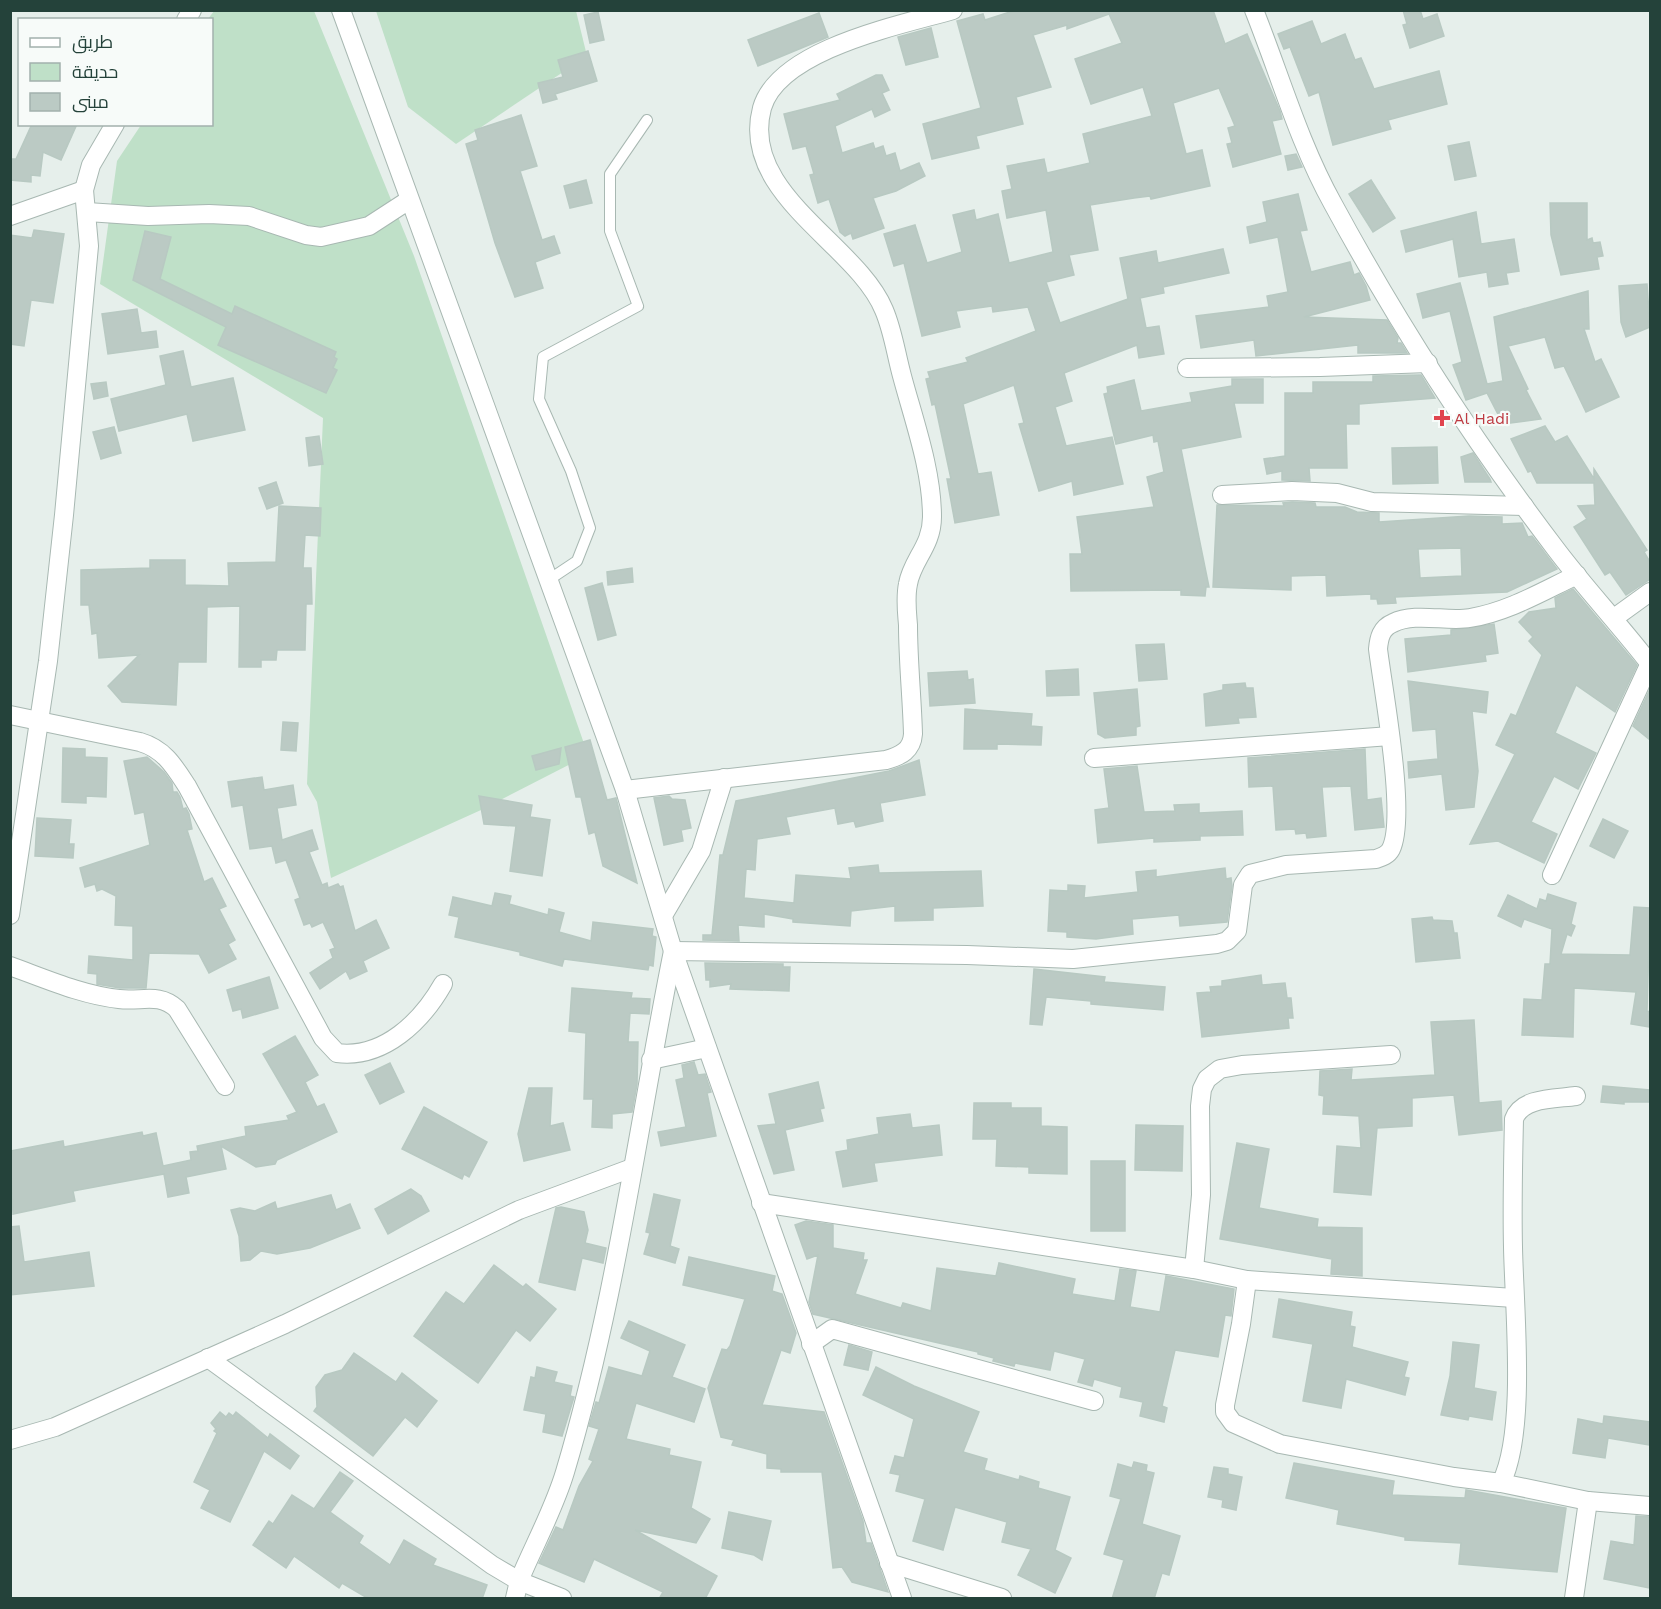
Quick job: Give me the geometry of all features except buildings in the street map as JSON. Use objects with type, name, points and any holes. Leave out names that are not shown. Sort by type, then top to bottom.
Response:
[{"type":"street","points":[[341,10],[625,790],[674,951],[707,1048],[902,1599]]},
{"type":"street","points":[[625,790],[886,760],[902,754],[913,740],[907,588],[930,534],[932,517],[916,430],[884,310],[866,282],[796,207],[779,184],[765,157],[760,125],[767,96],[793,69],[863,36],[953,10]]},
{"type":"street","points":[[1254,10],[1314,166],[1332,204],[1428,363],[1490,459],[1524,506],[1650,664],[1552,875]]},
{"type":"street","points":[[10,915],[40,719],[64,514],[89,246],[84,190],[91,165],[114,126]]},
{"type":"street","points":[[10,216],[84,190]]},
{"type":"street","points":[[87,212],[148,216],[209,214],[249,216],[272,221],[306,235],[321,237],[369,226],[410,200]]},
{"type":"street","points":[[1187,368],[1428,363]]},
{"type":"street","points":[[1222,495],[1292,491],[1337,494],[1372,502],[1524,506]]},
{"type":"street","points":[[674,951],[1073,959],[1217,944],[1227,941],[1237,931],[1243,885],[1250,874],[1286,865],[1381,858],[1388,853],[1393,843],[1396,817],[1378,649],[1380,636],[1385,628],[1404,620],[1446,620],[1484,615],[1577,575]]},
{"type":"street","points":[[1614,618],[1650,591]]},
{"type":"street","points":[[10,715],[40,719],[140,742],[154,746],[166,755],[187,786],[324,1038],[337,1053],[359,1052],[398,1036],[415,1024],[430,1007],[443,984]]},
{"type":"street","points":[[1094,758],[1389,736]]},
{"type":"street","points":[[664,914],[701,851],[724,778]]},
{"type":"street","points":[[517,1590],[564,1475],[597,1356],[624,1230],[632,1168],[651,1060],[674,951]]},
{"type":"street","points":[[10,966],[101,996],[134,1000],[160,998],[169,1002],[177,1009],[225,1086]]},
{"type":"street","points":[[651,1060],[707,1048]]},
{"type":"street","points":[[1194,1269],[1202,1195],[1200,1106],[1207,1079],[1220,1069],[1242,1065],[1391,1055]]},
{"type":"street","points":[[1501,1482],[1508,1468],[1512,1448],[1516,1382],[1514,1119],[1517,1110],[1526,1104],[1576,1096]]},
{"type":"street","points":[[10,1440],[55,1427],[208,1358],[519,1210],[632,1168]]},
{"type":"street","points":[[761,1203],[1194,1269],[1247,1280],[1514,1298]]},
{"type":"street","points":[[1247,1280],[1239,1336],[1225,1405],[1225,1412],[1233,1423],[1280,1444],[1454,1477],[1501,1482],[1588,1501],[1650,1506]]},
{"type":"street","points":[[811,1344],[832,1329],[1094,1401]]},
{"type":"street","points":[[208,1358],[492,1565],[517,1590],[562,1599]]},
{"type":"street","points":[[1574,1599],[1588,1501]]},
{"type":"street","points":[[889,1563],[1002,1599]]},
{"type":"lane","points":[[550,579],[577,561],[590,528],[571,471],[539,399],[543,357],[638,306],[610,231],[610,174],[647,120]]},
{"type":"green space","points":[[214,11],[314,11],[414,256],[588,755],[481,810],[331,878],[317,802],[307,784],[323,418],[100,284],[117,161],[140,126],[213,126],[213,18],[209,18]]},
{"type":"green space","points":[[376,11],[576,11],[587,56],[456,144],[408,107]]},
{"type":"place","name":"Al Hadi","points":[[1442,418]]}]
